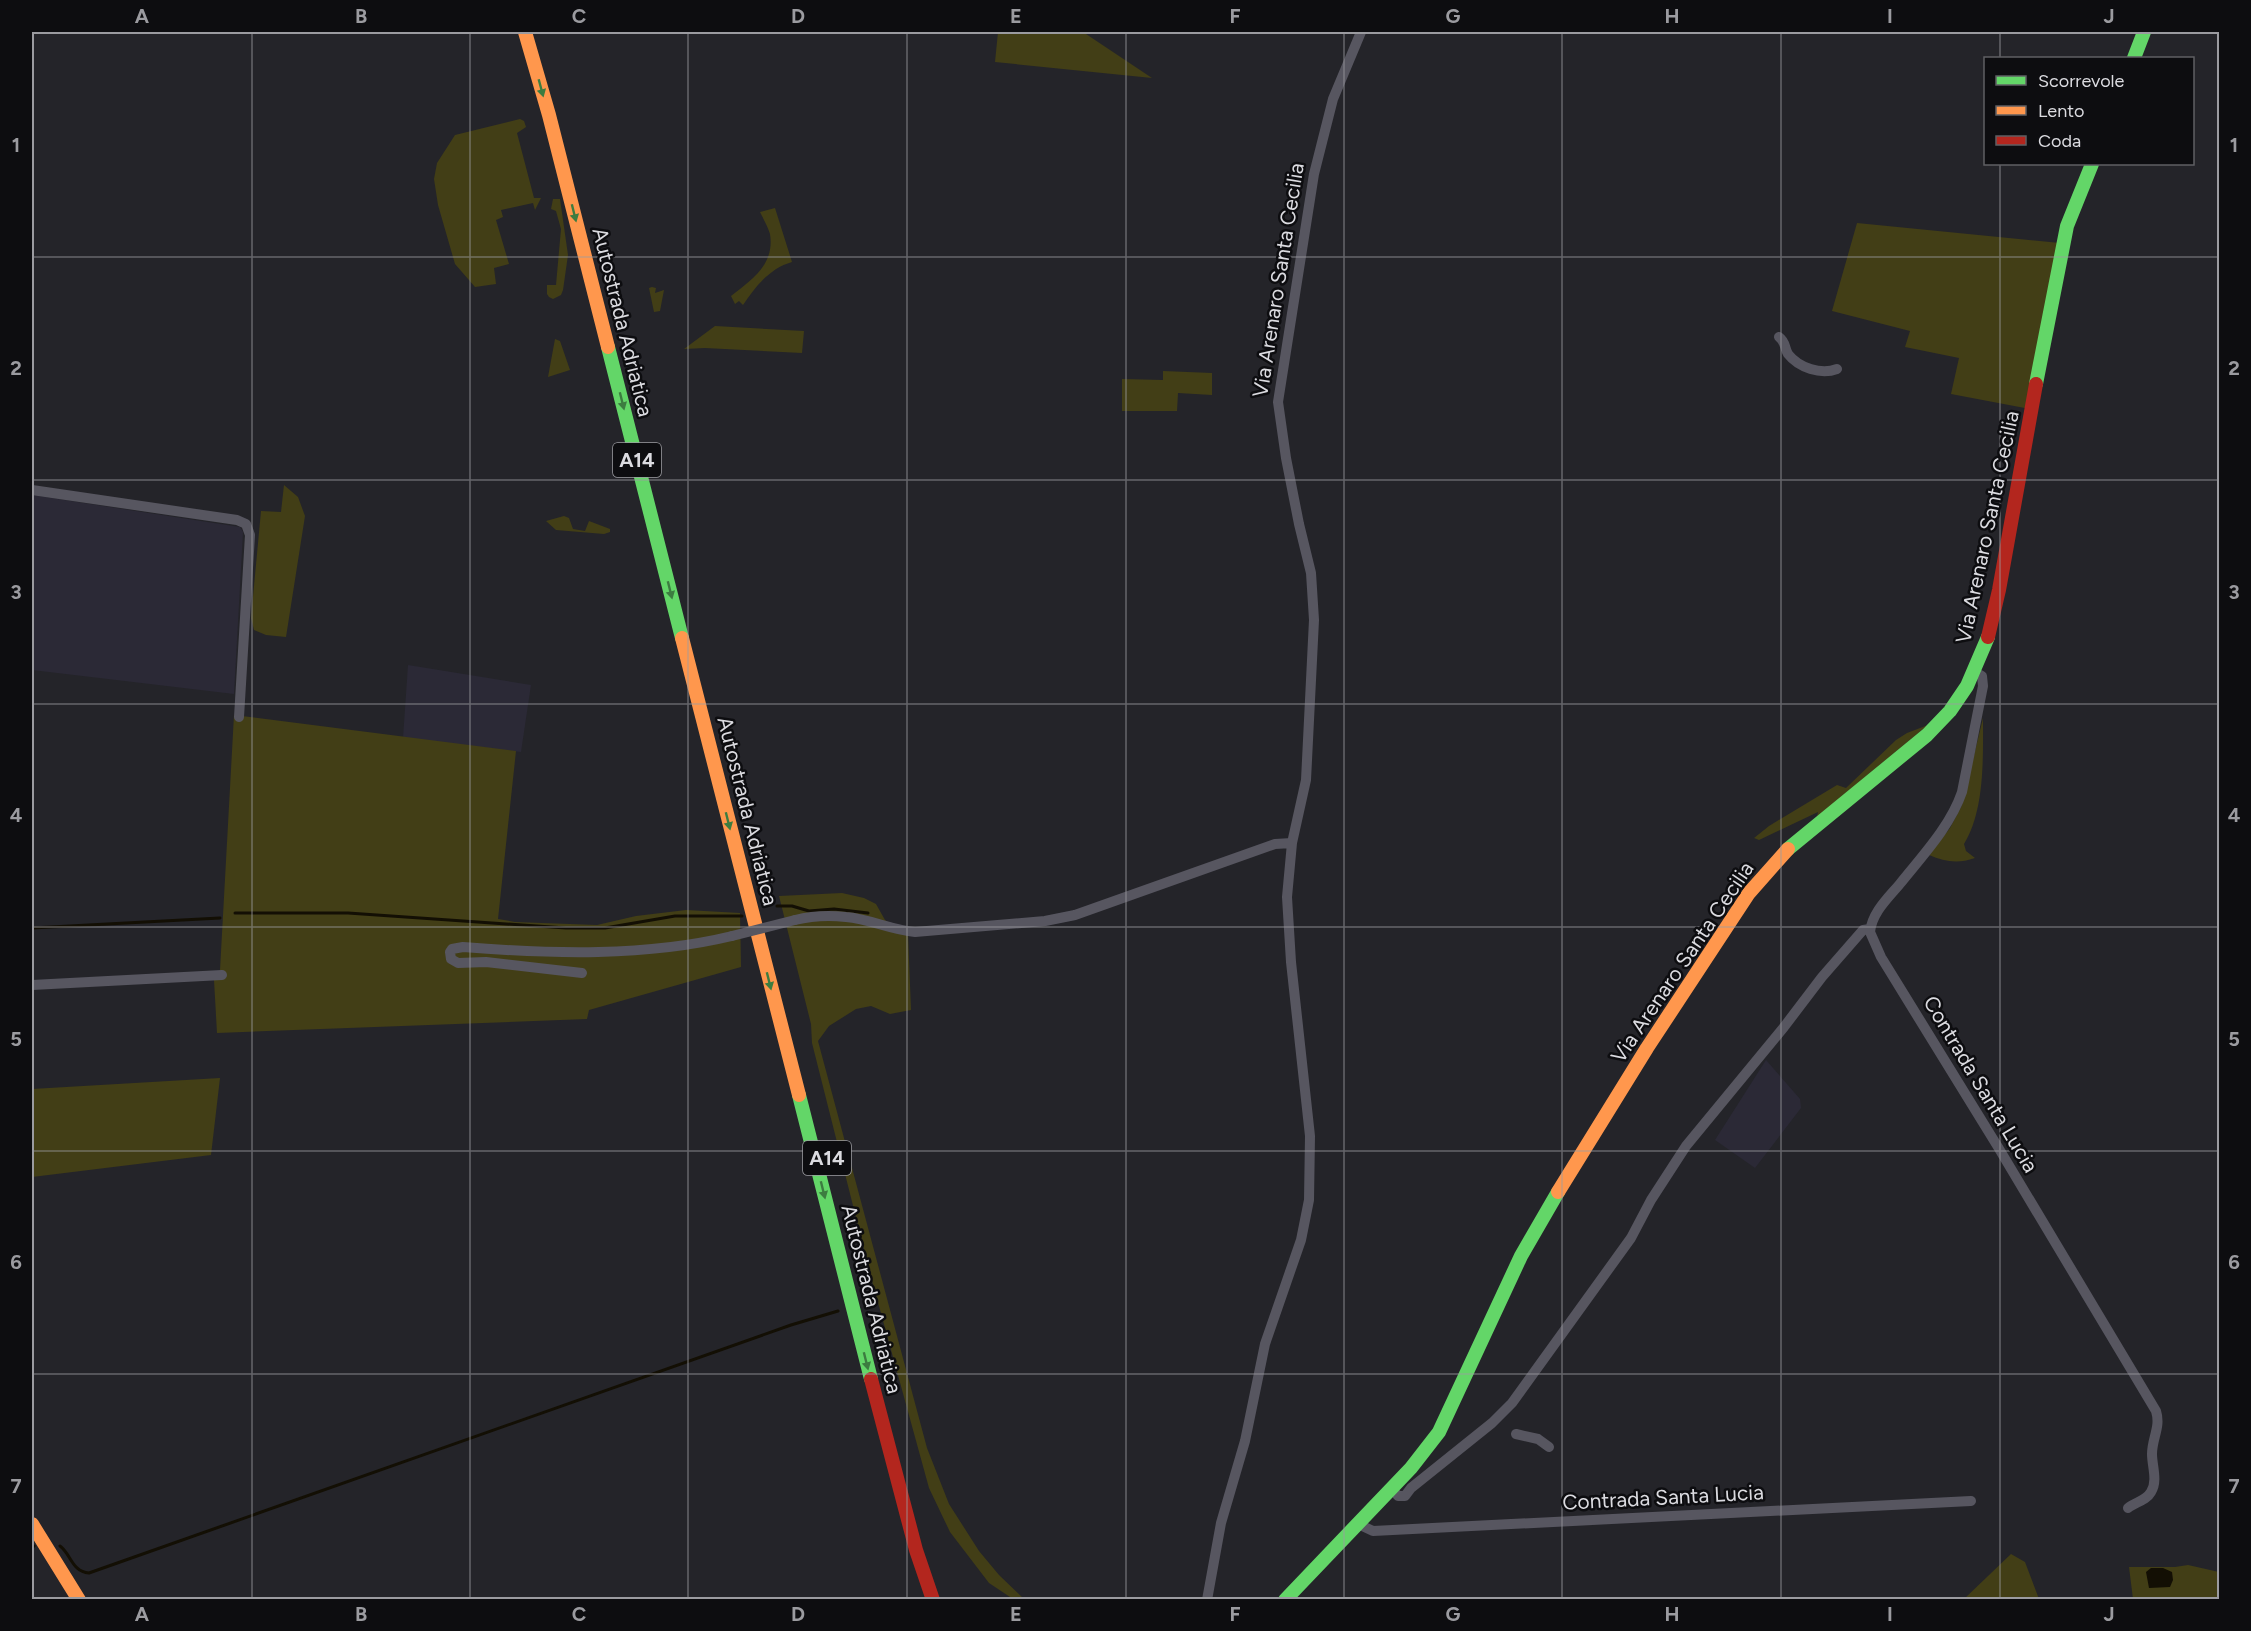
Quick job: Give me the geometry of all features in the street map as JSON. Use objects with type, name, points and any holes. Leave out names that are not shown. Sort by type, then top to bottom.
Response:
[{"type":"main road","name":"Autostrada Adriatica","points":[[525,32],[549,115],[906,1516],[933,1599]]},
{"type":"main road","name":"Autostrada Adriatica","points":[[539,32],[908,1475],[947,1599]]},
{"type":"main road","points":[[2134,57],[2144,32]]},
{"type":"main road","name":"Via Arenaro Santa Cecilia","points":[[1291,1598],[1411,1468],[1439,1432],[1521,1256],[1542,1218],[1647,1048],[1749,893],[1794,843],[1904,755],[1937,725],[1960,698],[1975,672],[1986,643],[2000,590],[2049,311],[2067,226],[2092,165]]},
{"type":"main road","points":[[878,1408],[874,1421],[905,1551],[922,1599]]},
{"type":"main road","points":[[32,1524],[79,1599]]},
{"type":"street","name":"Via Arenaro Santa Cecilia","points":[[1207,1599],[1221,1523],[1245,1442],[1265,1344],[1301,1240],[1309,1200],[1310,1136],[1291,962],[1287,897],[1292,843],[1306,780],[1314,620],[1311,573],[1286,458],[1278,402],[1314,174],[1333,99],[1361,32]]},
{"type":"street","points":[[1779,337],[1790,356],[1803,364],[1818,372],[1827,373],[1837,369]]},
{"type":"street","points":[[32,490],[237,520],[246,524],[250,535],[239,717]]},
{"type":"street","points":[[1391,1488],[1398,1496],[1405,1496],[1411,1488],[1492,1423],[1512,1402],[1631,1238],[1651,1200],[1686,1146],[1784,1027],[1821,977],[1863,930],[1870,929],[1876,913],[1951,817],[1958,805],[1983,686],[1982,676],[1975,672]]},
{"type":"street","points":[[582,973],[486,962],[458,963],[451,959],[450,952],[452,949],[463,947],[577,952],[666,948],[817,917],[848,917],[901,931],[915,932],[1045,921],[1075,915],[1275,844],[1292,843]]},
{"type":"street","name":"Contrada Santa Lucia","points":[[1870,929],[1881,957],[2156,1411],[2158,1429],[2152,1451],[2155,1483],[2146,1498],[2128,1508]]},
{"type":"street","points":[[32,985],[222,975]]},
{"type":"street","points":[[1516,1434],[1538,1439],[1549,1447]]},
{"type":"street","name":"Contrada Santa Lucia","points":[[1358,1524],[1373,1531],[1971,1501]]},
{"type":"shaded area","points":[[998,32],[1083,32],[1152,78],[995,62]]},
{"type":"shaded area","points":[[520,119],[524,121],[526,127],[517,133],[534,198],[541,198],[535,210],[533,203],[501,210],[503,217],[496,220],[509,264],[494,268],[496,284],[475,287],[455,264],[438,205],[434,179],[437,163],[455,135]]},
{"type":"shaded area","points":[[553,199],[560,199],[568,255],[563,290],[561,295],[553,299],[547,294],[547,285],[556,285],[561,229],[556,211],[551,209]]},
{"type":"shaded area","points":[[775,208],[792,262],[770,273],[743,305],[739,301],[735,304],[731,296],[760,271],[769,255],[770,234],[760,212]]},
{"type":"shaded area","points":[[1857,223],[2060,243],[2030,409],[1951,394],[1959,358],[1905,347],[1910,331],[1832,311]]},
{"type":"shaded area","points":[[649,288],[656,288],[655,293],[664,290],[660,311],[654,312]]},
{"type":"shaded area","points":[[715,326],[804,331],[802,353],[684,349]]},
{"type":"shaded area","points":[[555,339],[560,341],[570,370],[548,377]]},
{"type":"shaded area","points":[[1163,371],[1212,373],[1212,395],[1178,393],[1177,411],[1122,411],[1122,379],[1163,380]]},
{"type":"shaded area","points":[[284,485],[298,497],[305,516],[286,637],[266,635],[254,630],[251,618],[261,511],[281,512]]},
{"type":"shaded area","points":[[32,495],[240,527],[243,532],[234,694],[32,670]]},
{"type":"shaded area","points":[[564,516],[569,518],[573,529],[585,531],[589,521],[610,529],[610,532],[604,534],[556,530],[546,521]]},
{"type":"shaded area","points":[[408,665],[531,685],[521,752],[403,738]]},
{"type":"shaded area","points":[[234,715],[516,751],[498,919],[515,922],[597,925],[636,916],[686,910],[740,913],[741,967],[589,1010],[587,1019],[217,1033],[214,980],[220,970]]},
{"type":"shaded area","points":[[1983,718],[1983,766],[1979,799],[1971,830],[1964,844],[1966,851],[1975,858],[1957,862],[1929,855],[1950,828],[1962,805]]},
{"type":"shaded area","points":[[1928,725],[1817,817],[1818,812],[1759,840],[1754,838],[1769,826],[1837,785],[1846,788],[1896,740]]},
{"type":"shaded area","points":[[842,893],[864,898],[876,904],[885,920],[908,934],[911,1010],[890,1014],[871,1006],[856,1009],[829,1026],[818,1041],[927,1448],[949,1504],[979,1551],[999,1575],[1024,1599],[1013,1599],[989,1583],[950,1532],[929,1488],[871,1277],[812,1043],[811,1024],[779,896]]},
{"type":"shaded area","points":[[1766,1060],[1800,1099],[1801,1108],[1755,1168],[1715,1140]]},
{"type":"shaded area","points":[[220,1078],[211,1155],[32,1177],[32,1089]]},
{"type":"shaded area","points":[[2011,1554],[2025,1562],[2039,1599],[1964,1599]]},
{"type":"shaded area","points":[[2188,1565],[2219,1572],[2219,1599],[2133,1599],[2129,1567]]},
{"type":"shaded area","points":[[2151,1568],[2163,1568],[2172,1572],[2173,1580],[2170,1587],[2149,1588],[2146,1572]]},
{"type":"waterway","points":[[777,906],[792,906],[809,911],[834,909],[868,913]]},
{"type":"waterway","points":[[235,913],[348,913],[566,928],[605,928],[675,916],[742,916]]},
{"type":"waterway","points":[[32,928],[220,918]]},
{"type":"waterway","points":[[60,1546],[75,1566],[89,1573],[791,1325],[838,1311]]},
{"type":"traffic: fast","points":[[2134,57],[2144,32]]},
{"type":"traffic: fast","points":[[2036,384],[2067,226],[2092,165]]},
{"type":"traffic: fast","points":[[608,347],[682,638]]},
{"type":"traffic: fast","points":[[1788,849],[1927,735],[1950,711],[1967,686],[1988,637]]},
{"type":"traffic: fast","points":[[799,1095],[871,1379]]},
{"type":"traffic: fast","points":[[1285,1600],[1411,1468],[1439,1432],[1521,1256],[1558,1192]]},
{"type":"traffic: slow","points":[[525,32],[549,115],[608,347]]},
{"type":"traffic: slow","points":[[682,638],[799,1095]]},
{"type":"traffic: slow","points":[[1558,1192],[1647,1048],[1749,893],[1788,849]]},
{"type":"traffic: slow","points":[[32,1524],[79,1600]]},
{"type":"traffic: jam","points":[[1988,637],[1999,590],[2036,384]]},
{"type":"traffic: jam","points":[[871,1379],[916,1550],[933,1600]]}]
